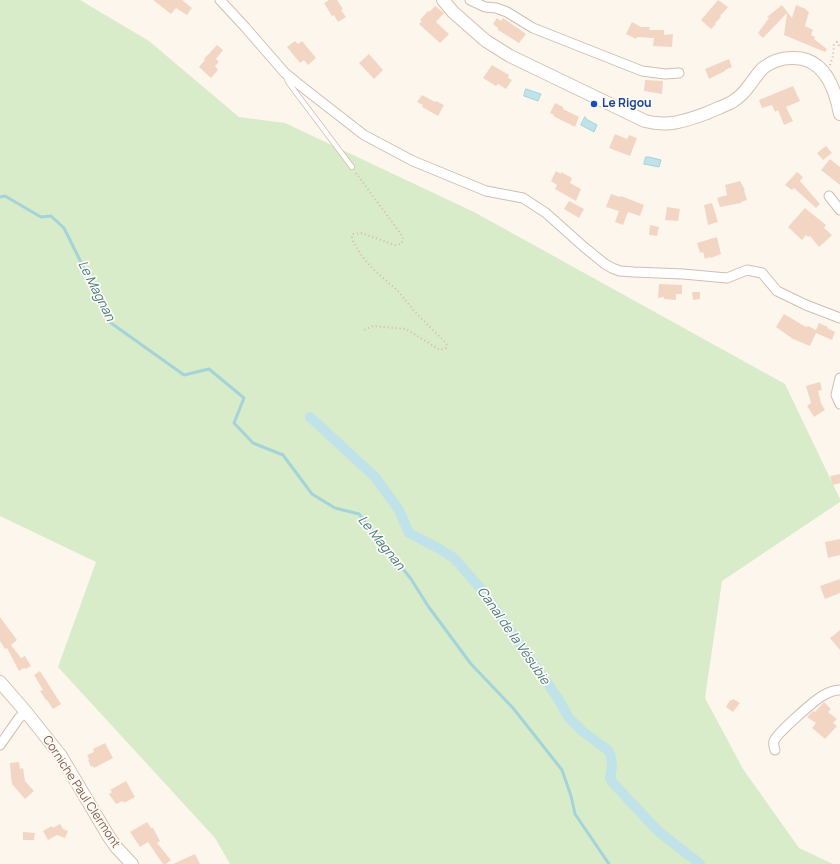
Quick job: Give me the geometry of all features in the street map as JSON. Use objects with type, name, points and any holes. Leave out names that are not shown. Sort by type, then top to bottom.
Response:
[{"type":"street","points":[[220,0],[285,73],[364,135],[413,161],[486,190],[523,198],[546,213],[584,247],[612,268],[620,271],[726,278],[747,270],[762,273],[777,291],[806,305],[840,318]]},
{"type":"street","points":[[443,0],[453,12],[486,41],[510,56],[636,117],[654,124],[678,123],[725,105],[741,95],[762,69],[779,60],[796,57],[805,58],[814,63],[826,75],[835,93],[840,114]]},
{"type":"street","points":[[470,0],[485,7],[496,8],[507,12],[533,28],[642,71],[665,74],[679,73]]},
{"type":"street","points":[[829,196],[840,210]]},
{"type":"street","points":[[840,378],[836,394],[840,404]]},
{"type":"street","name":"Corniche Paul Clermont","points":[[0,682],[61,756],[109,837],[132,864]]},
{"type":"street","points":[[775,750],[774,740],[784,729],[823,695],[840,690]]},
{"type":"street","points":[[0,745],[19,718],[26,712]]},
{"type":"lane","points":[[285,73],[288,82],[352,167]]},
{"type":"path","points":[[826,75],[833,56],[834,45],[837,42],[840,47]]},
{"type":"path","points":[[352,167],[403,237],[401,244],[395,245],[361,233],[357,233],[353,234],[353,241],[362,256],[373,269],[397,290],[415,312],[446,342],[447,345],[446,348],[440,350],[406,329],[373,326],[362,331]]},
{"type":"green space","points":[[0,0],[80,0],[149,41],[239,117],[285,123],[474,212],[785,384],[840,499],[840,502],[722,581],[705,698],[743,769],[799,848],[833,864],[230,864],[215,838],[58,667],[96,562],[0,516]]},
{"type":"water","points":[[526,89],[541,94],[538,101],[524,96]]},
{"type":"water","points":[[585,117],[597,125],[594,132],[581,125]]},
{"type":"water","points":[[646,157],[661,160],[659,167],[644,164]]},
{"type":"building","points":[[153,0],[182,0],[192,8],[187,15],[176,8],[171,14]]},
{"type":"building","points":[[329,0],[337,0],[346,17],[338,22],[334,15],[332,16],[324,3]]},
{"type":"building","points":[[718,0],[728,7],[711,29],[701,20]]},
{"type":"building","points":[[782,5],[792,18],[796,5],[806,9],[809,12],[805,26],[813,30],[811,35],[827,49],[825,52],[784,35],[787,13],[763,38],[758,33],[769,18],[767,17]]},
{"type":"building","points":[[435,6],[444,13],[436,22],[449,34],[440,43],[419,24],[422,21],[420,20],[428,11],[429,12]]},
{"type":"building","points":[[497,18],[501,21],[503,18],[526,34],[519,43],[498,30],[498,28],[493,24]]},
{"type":"building","points":[[632,22],[641,27],[650,27],[649,30],[664,30],[664,35],[673,34],[672,47],[653,46],[654,38],[637,37],[636,39],[626,34]]},
{"type":"building","points":[[295,41],[298,44],[302,41],[316,58],[308,65],[304,60],[300,63],[287,47]]},
{"type":"building","points":[[217,45],[223,50],[216,59],[219,62],[215,66],[218,70],[211,78],[199,67]]},
{"type":"building","points":[[369,54],[383,70],[374,79],[359,63]]},
{"type":"building","points":[[729,59],[732,67],[709,79],[705,69]]},
{"type":"building","points":[[492,65],[509,75],[508,78],[512,80],[506,89],[498,84],[496,86],[483,78]]},
{"type":"building","points":[[645,80],[663,81],[662,94],[644,91]]},
{"type":"building","points":[[793,86],[800,101],[786,107],[793,121],[784,125],[778,110],[775,112],[772,105],[762,108],[759,100]]},
{"type":"building","points":[[422,95],[444,105],[438,116],[422,107],[423,105],[417,102]]},
{"type":"building","points":[[555,103],[579,117],[575,127],[550,113]]},
{"type":"building","points":[[615,134],[627,139],[629,135],[637,138],[630,156],[609,148]]},
{"type":"building","points":[[826,146],[832,153],[823,160],[817,153]]},
{"type":"building","points":[[830,159],[840,167],[840,185],[821,170]]},
{"type":"building","points":[[556,171],[572,178],[570,183],[581,189],[576,201],[555,189],[557,185],[551,181]]},
{"type":"building","points":[[797,172],[803,177],[800,181],[820,204],[816,208],[794,188],[792,190],[785,185]]},
{"type":"building","points":[[740,181],[745,190],[747,200],[741,203],[720,207],[717,198],[727,195],[725,185]]},
{"type":"building","points":[[611,194],[621,196],[644,205],[640,216],[628,212],[623,225],[615,222],[619,211],[606,207]]},
{"type":"building","points":[[569,201],[584,209],[579,218],[564,209]]},
{"type":"building","points":[[712,203],[718,222],[708,225],[704,205]]},
{"type":"building","points":[[667,207],[680,209],[678,221],[665,220]]},
{"type":"building","points":[[805,208],[826,225],[824,228],[832,235],[819,247],[810,236],[808,237],[806,235],[802,240],[788,227]]},
{"type":"building","points":[[650,225],[659,227],[657,236],[649,235]]},
{"type":"building","points":[[717,237],[721,254],[705,259],[703,252],[700,253],[697,243]]},
{"type":"building","points":[[659,284],[682,285],[682,294],[676,294],[676,300],[664,299],[664,297],[658,298]]},
{"type":"building","points":[[692,292],[700,292],[700,299],[693,300]]},
{"type":"building","points":[[784,314],[806,327],[808,326],[816,330],[819,323],[828,327],[827,328],[835,332],[832,340],[816,333],[810,346],[793,339],[776,327]]},
{"type":"building","points":[[820,382],[822,390],[818,391],[821,403],[825,410],[814,417],[807,406],[811,403],[806,386]]},
{"type":"building","points":[[840,474],[840,483],[833,485],[830,476]]},
{"type":"building","points":[[840,539],[840,555],[828,558],[825,542]]},
{"type":"building","points":[[840,579],[840,593],[825,599],[820,586]]},
{"type":"building","points":[[0,617],[17,640],[11,645],[21,658],[25,656],[31,666],[26,669],[24,668],[19,671],[7,648],[5,649],[0,641]]},
{"type":"building","points":[[840,630],[840,650],[830,638]]},
{"type":"building","points":[[40,671],[61,704],[53,709],[40,691],[43,690],[34,675]]},
{"type":"building","points":[[733,699],[740,703],[733,712],[726,707],[730,700],[731,701]]},
{"type":"building","points":[[824,702],[831,709],[828,712],[837,719],[833,723],[837,726],[825,739],[812,728],[816,723],[807,717],[813,711],[815,712]]},
{"type":"building","points":[[105,743],[113,758],[94,768],[93,766],[91,767],[87,755],[94,752],[93,749]]},
{"type":"building","points":[[19,762],[20,769],[23,768],[25,781],[34,791],[25,799],[12,784],[10,763]]},
{"type":"building","points":[[126,781],[135,797],[124,803],[123,801],[116,804],[109,794],[112,792],[110,790]]},
{"type":"building","points":[[147,822],[151,828],[153,828],[160,841],[157,843],[171,860],[166,864],[163,864],[148,842],[140,847],[130,832]]},
{"type":"building","points":[[60,824],[63,829],[68,831],[65,838],[57,835],[48,840],[43,831]]},
{"type":"building","points":[[23,832],[35,833],[34,840],[23,840]]},
{"type":"building","points":[[195,854],[200,864],[173,864]]},
{"type":"waterway","name":"Le Magnan","points":[[0,197],[5,196],[41,217],[51,216],[64,228],[111,323],[184,375],[209,369],[244,398],[234,423],[253,443],[283,455],[312,494],[335,508],[359,514],[411,579],[428,606],[471,664],[513,708],[562,770],[571,796],[575,814],[609,864]]},
{"type":"waterway","name":"Canal de la Vésubie","points":[[310,417],[375,477],[399,510],[409,533],[454,558],[481,589],[557,697],[569,718],[582,731],[609,751],[612,767],[610,778],[613,783],[658,831],[700,864]]},
{"type":"place","name":"Le Rigou","points":[[594,104]]}]
